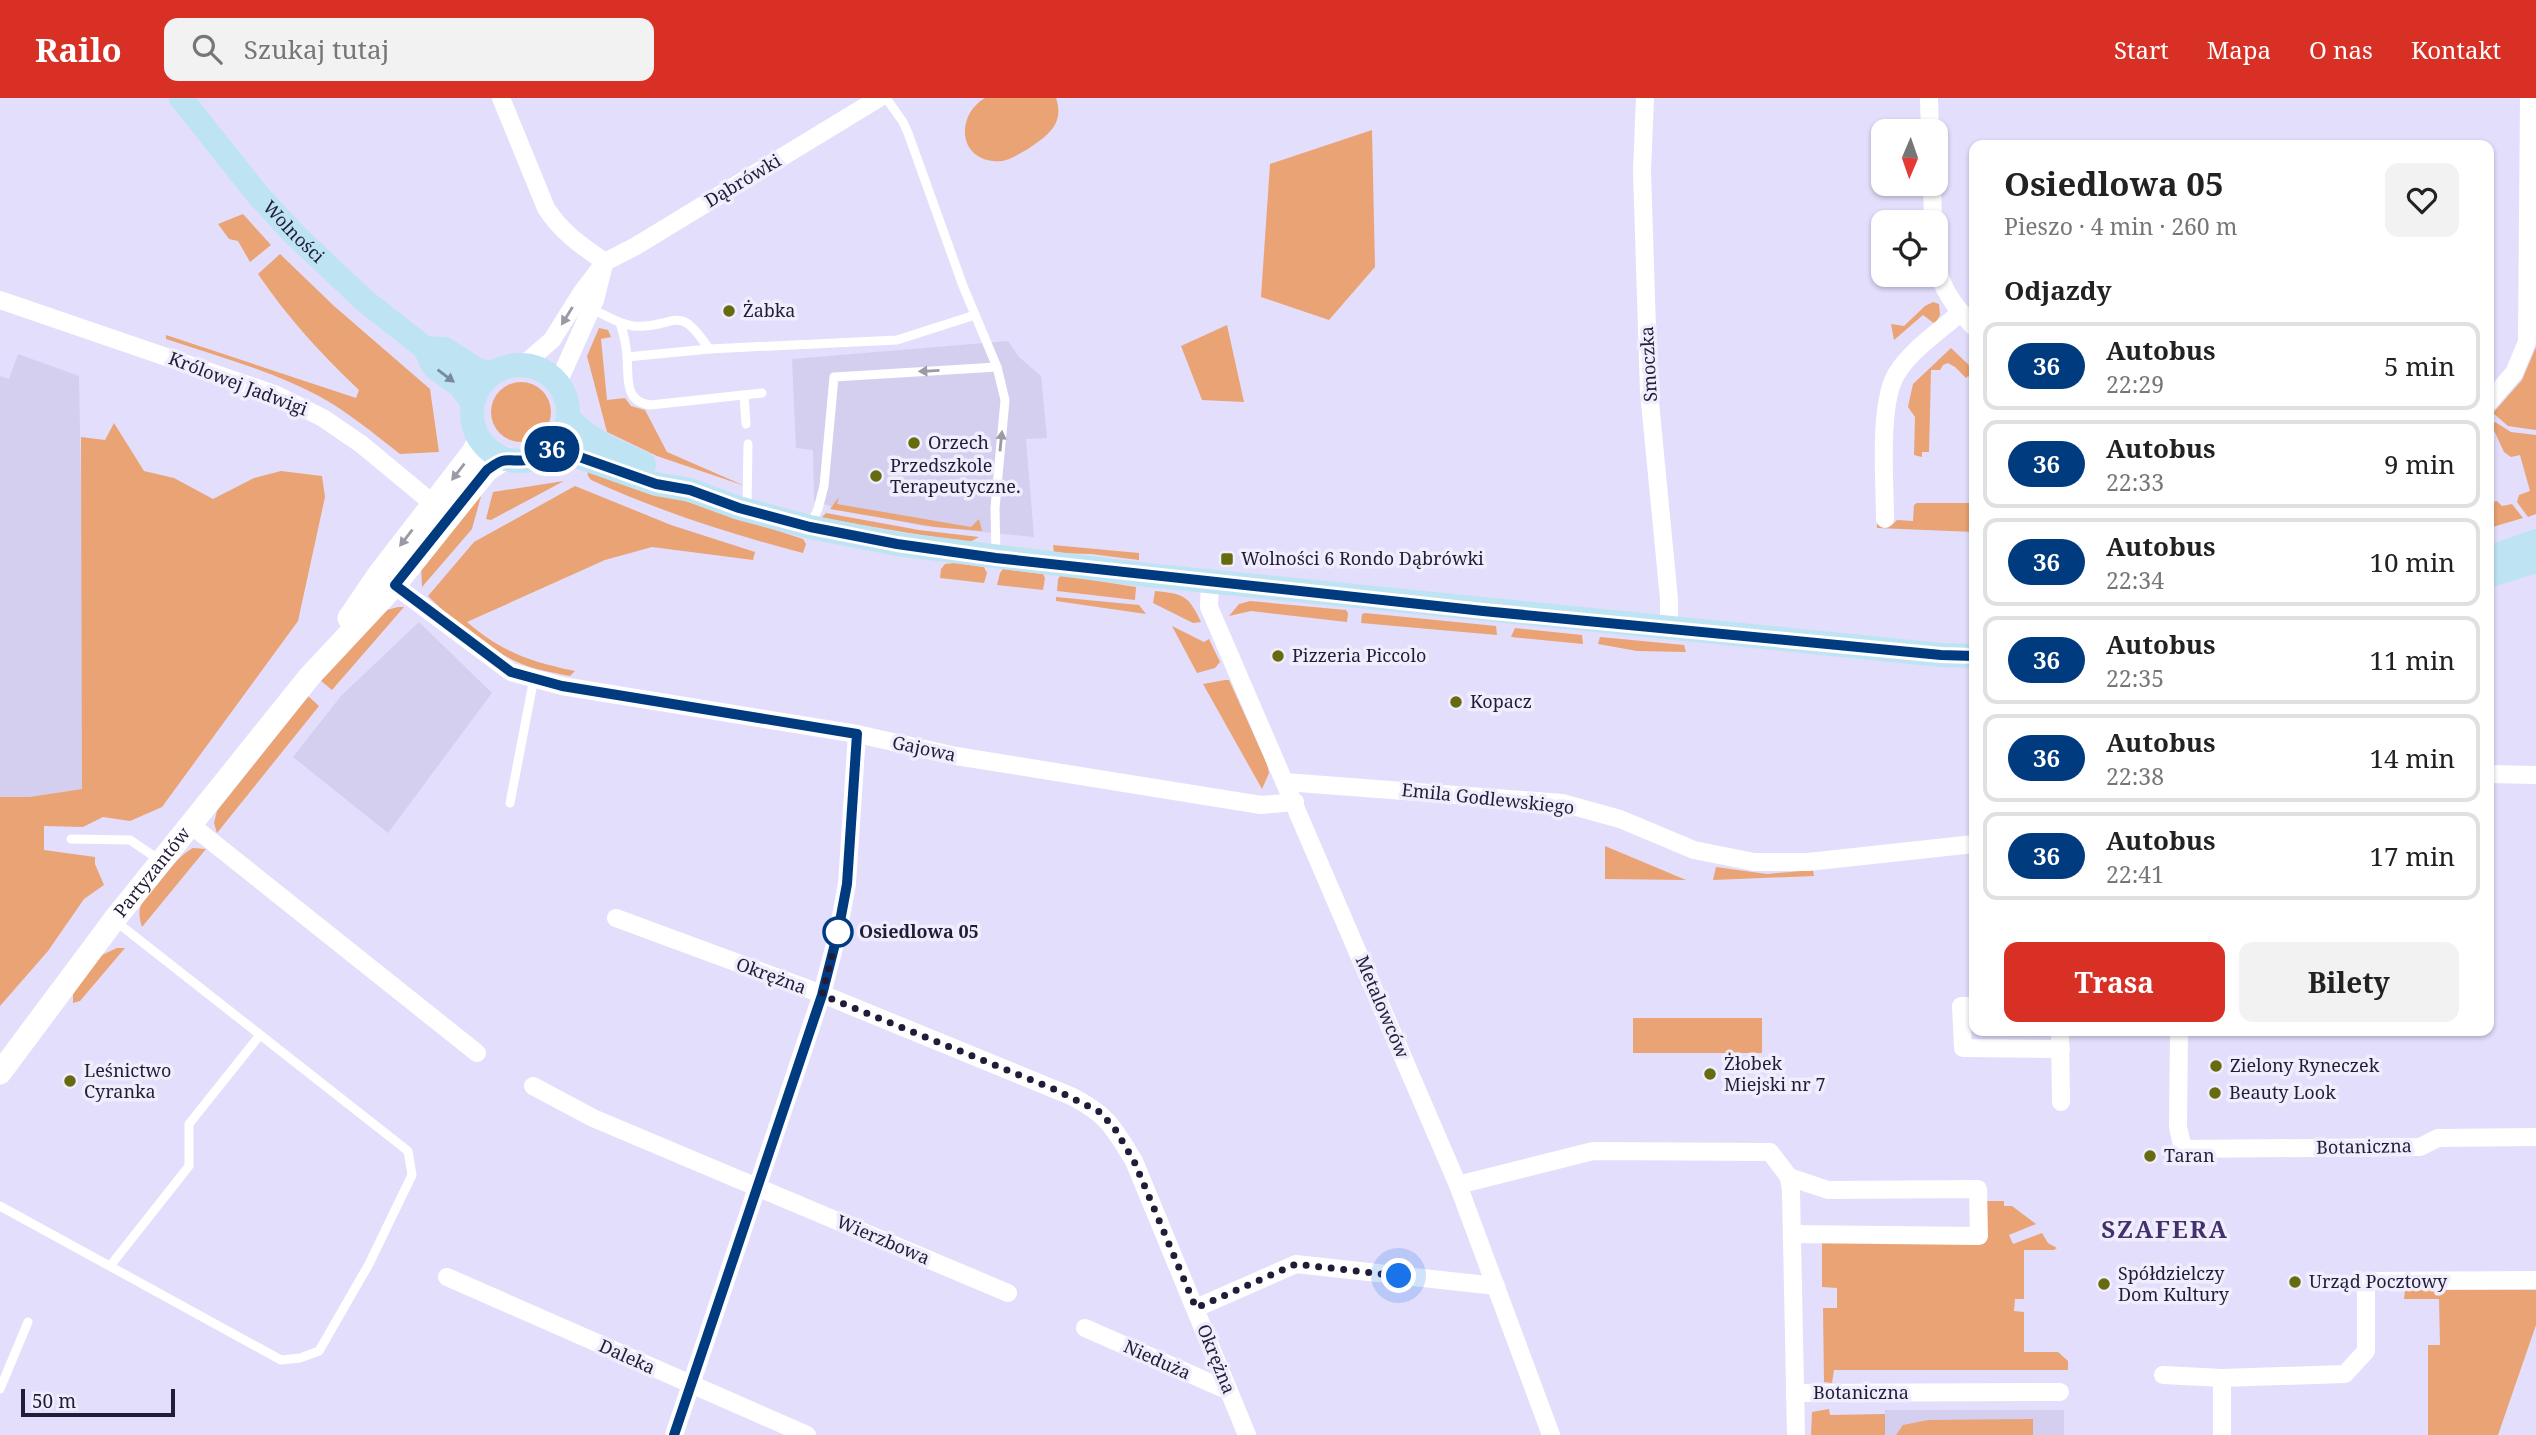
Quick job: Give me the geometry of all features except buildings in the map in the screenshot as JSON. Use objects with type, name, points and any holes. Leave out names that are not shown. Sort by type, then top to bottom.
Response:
[{"type":"main road","name":"Wolności","points":[[181,98],[258,195],[294,234],[365,301],[425,348],[433,366],[460,386],[472,402]]},
{"type":"main road","name":"Wolności","points":[[425,348],[445,349],[476,369],[492,374]]},
{"type":"main road","points":[[523,365],[548,373],[558,383],[564,393],[568,417],[561,439],[554,448],[540,457],[524,461],[506,458],[488,449],[474,427],[472,402],[480,386],[492,374],[507,366],[523,365]]},
{"type":"main road","points":[[568,417],[580,430],[595,439],[659,470],[690,490]]},
{"type":"main road","points":[[554,448],[656,484],[690,490],[810,527],[897,544],[996,558],[1669,629],[1969,656]]},
{"type":"main road","points":[[2494,556],[2536,541]]},
{"type":"main road","points":[[2494,574],[2536,561]]},
{"type":"street","points":[[501,98],[546,208],[568,235],[605,262],[592,309],[558,383]]},
{"type":"street","name":"Dąbrówki","points":[[523,365],[552,340],[582,292],[605,262],[636,246],[879,98]]},
{"type":"street","name":"Smoczka","points":[[1645,98],[1642,171],[1649,392],[1669,599],[1669,629]]},
{"type":"street","points":[[1929,98],[1930,119]]},
{"type":"street","points":[[2494,396],[2514,373],[2527,342],[2529,98]]},
{"type":"street","points":[[1944,287],[1969,321]]},
{"type":"street","name":"Królowej Jadwigi","points":[[0,299],[277,395],[323,418],[361,444],[441,510]]},
{"type":"street","points":[[1885,519],[1886,414],[1889,392],[1895,376],[1905,362],[1961,312]]},
{"type":"street","name":"Partyzantów","points":[[0,1073],[114,920],[441,510],[480,439]]},
{"type":"street","name":"Partyzantów","points":[[441,510],[487,470],[506,458]]},
{"type":"street","name":"Gajowa","points":[[387,579],[511,672],[562,686],[857,734],[956,756],[1261,805],[1295,802]]},
{"type":"street","name":"Metalowców","points":[[1210,581],[1209,607],[1458,1185],[1551,1435]]},
{"type":"street","points":[[674,1435],[822,995],[847,884],[857,734]]},
{"type":"street","points":[[2494,774],[2536,775]]},
{"type":"street","name":"Emila Godlewskiego","points":[[1286,782],[1562,803],[1620,819],[1695,850],[1754,862],[1808,862],[1969,845]]},
{"type":"street","points":[[191,825],[477,1053]]},
{"type":"street","name":"Okrężna","points":[[616,918],[822,995],[1061,1092],[1100,1112],[1115,1129],[1134,1161],[1247,1435]]},
{"type":"street","points":[[1969,1006],[1961,1006],[1963,1048],[2061,1049]]},
{"type":"street","points":[[2060,1036],[2061,1102]]},
{"type":"street","name":"Botaniczna","points":[[2179,1036],[2178,1127],[2183,1149],[2420,1147],[2438,1138],[2536,1137]]},
{"type":"street","name":"Wierzbowa","points":[[533,1086],[593,1118],[1008,1293]]},
{"type":"street","points":[[1458,1185],[1593,1151],[1770,1152],[1789,1177],[1828,1190],[1978,1189],[1979,1236],[1792,1234]]},
{"type":"street","name":"Botaniczna","points":[[1789,1177],[1795,1393],[2060,1392]]},
{"type":"street","points":[[1196,1308],[1296,1264],[1496,1286]]},
{"type":"street","name":"Daleka","points":[[447,1276],[807,1435]]},
{"type":"street","points":[[2163,1375],[2222,1378],[2345,1374],[2366,1351],[2366,1281],[2536,1280]]},
{"type":"street","name":"Nieduża","points":[[1085,1328],[1229,1391]]},
{"type":"street","points":[[2222,1378],[2222,1435]]},
{"type":"street","points":[[1795,1393],[1796,1435]]},
{"type":"lane","points":[[886,98],[903,122],[997,368],[1005,400],[995,508],[996,558]]},
{"type":"lane","points":[[592,309],[620,323],[638,326],[682,321],[696,330],[709,349]]},
{"type":"lane","points":[[628,357],[709,349],[897,340],[975,316]]},
{"type":"lane","points":[[620,323],[628,357],[629,390],[632,396],[644,404],[762,393]]},
{"type":"lane","points":[[810,527],[824,486],[834,377],[997,368]]},
{"type":"lane","points":[[744,395],[746,424]]},
{"type":"lane","points":[[747,509],[748,444]]},
{"type":"lane","points":[[510,803],[534,678]]},
{"type":"lane","points":[[71,839],[130,840],[161,862]]},
{"type":"lane","points":[[0,1206],[281,1360],[300,1358],[319,1351],[369,1264],[412,1175],[408,1152],[114,920]]},
{"type":"lane","points":[[110,1266],[189,1166],[189,1124],[260,1035]]},
{"type":"lane","points":[[0,1389],[28,1322]]},
{"type":"shaded area","points":[[985,98],[1056,98],[1058,115],[1052,128],[1028,149],[1011,158],[993,161],[981,158],[973,152],[967,144],[965,134],[969,114]]},
{"type":"shaded area","points":[[1372,130],[1375,267],[1329,320],[1261,297],[1270,164]]},
{"type":"shaded area","points":[[243,214],[271,245],[250,262],[238,241],[229,239],[218,224]]},
{"type":"shaded area","points":[[280,254],[334,306],[430,389],[439,452],[400,454],[339,408],[299,386],[166,339],[166,335],[356,398],[359,390],[305,335],[258,274]]},
{"type":"shaded area","points":[[1933,302],[1939,304],[1940,315],[1935,324],[1923,315],[1894,340],[1891,324],[1904,326]]},
{"type":"shaded area","points":[[1227,325],[1244,402],[1202,400],[1181,346]]},
{"type":"shaded area","points":[[599,328],[608,330],[611,337],[601,339],[607,400],[625,398],[631,406],[645,410],[667,452],[745,486],[657,456],[607,432],[587,356]]},
{"type":"shaded area","points":[[1008,341],[1019,357],[1041,376],[1047,438],[1026,439],[1034,537],[923,526],[814,501],[813,450],[796,448],[792,359]]},
{"type":"shaded area","points":[[2536,347],[2536,430],[2508,426],[2494,414],[2522,380]]},
{"type":"shaded area","points":[[1951,348],[1969,365],[1969,377],[1966,378],[1948,363],[1940,370],[1931,370],[1929,452],[1922,452],[1922,457],[1914,455],[1915,417],[1908,407],[1913,384]]},
{"type":"shaded area","points":[[18,354],[79,376],[82,789],[29,797],[0,797],[0,376],[9,379]]},
{"type":"shaded area","points":[[521,382],[542,391],[551,412],[542,433],[521,442],[500,433],[491,412],[500,391]]},
{"type":"shaded area","points":[[2494,422],[2511,432],[2536,435],[2536,514],[2528,517],[2517,502],[2519,495],[2530,491],[2520,455],[2511,457],[2504,452],[2494,430]]},
{"type":"shaded area","points":[[114,423],[144,471],[174,478],[213,499],[254,478],[281,471],[322,476],[325,497],[298,621],[162,807],[130,821],[103,817],[83,827],[44,826],[44,850],[95,857],[95,864],[104,885],[84,899],[48,951],[0,1006],[0,797],[29,797],[82,789],[81,437],[105,440]]},
{"type":"shaded area","points":[[587,469],[803,539],[806,544],[803,553],[722,530],[643,502],[591,480]]},
{"type":"shaded area","points":[[564,481],[491,520],[486,519],[493,492]]},
{"type":"shaded area","points":[[575,486],[671,525],[755,552],[753,560],[652,547],[605,560],[467,622],[492,641],[517,654],[575,671],[570,676],[543,671],[514,661],[474,636],[428,596],[474,542]]},
{"type":"shaded area","points":[[483,489],[472,529],[422,587],[421,565]]},
{"type":"shaded area","points":[[839,497],[837,504],[971,527],[979,519],[982,531],[935,527],[830,509]]},
{"type":"shaded area","points":[[2494,502],[2502,506],[2512,504],[2523,518],[2494,527]]},
{"type":"shaded area","points":[[1969,503],[1969,532],[1877,528],[1877,524],[1892,525],[1897,520],[1913,521],[1914,505]]},
{"type":"shaded area","points":[[826,513],[919,530],[979,537],[968,543],[821,518]]},
{"type":"shaded area","points":[[1053,545],[1139,553],[1139,560],[1054,553]]},
{"type":"shaded area","points":[[945,564],[984,567],[987,573],[984,583],[940,578]]},
{"type":"shaded area","points":[[1003,569],[1043,574],[1043,590],[997,585]]},
{"type":"shaded area","points":[[1061,575],[1136,587],[1135,600],[1057,591]]},
{"type":"shaded area","points":[[1155,591],[1173,593],[1184,598],[1201,622],[1193,623],[1153,603]]},
{"type":"shaded area","points":[[1056,597],[1139,605],[1146,614],[1056,601]]},
{"type":"shaded area","points":[[1250,601],[1346,610],[1347,622],[1251,611],[1229,616],[1239,604]]},
{"type":"shaded area","points":[[404,607],[332,690],[320,680],[387,610]]},
{"type":"shaded area","points":[[1362,614],[1496,626],[1497,635],[1361,623]]},
{"type":"shaded area","points":[[419,622],[492,693],[388,833],[293,757],[341,696]]},
{"type":"shaded area","points":[[1172,626],[1204,642],[1209,639],[1220,662],[1215,668],[1197,673]]},
{"type":"shaded area","points":[[1515,628],[1582,635],[1583,644],[1511,637]]},
{"type":"shaded area","points":[[1600,637],[1684,645],[1686,652],[1637,651],[1598,644]]},
{"type":"shaded area","points":[[1229,680],[1267,764],[1269,773],[1262,789],[1203,684]]},
{"type":"shaded area","points":[[308,696],[319,706],[217,833],[214,823],[217,811]]},
{"type":"shaded area","points":[[1605,846],[1686,880],[1605,879]]},
{"type":"shaded area","points":[[193,848],[206,849],[142,927],[140,911],[144,900],[156,883]]},
{"type":"shaded area","points":[[1716,867],[1767,874],[1813,870],[1814,876],[1713,880]]},
{"type":"shaded area","points":[[117,948],[125,948],[80,1001],[73,1003],[73,990],[102,955]]},
{"type":"shaded area","points":[[1633,1018],[1762,1018],[1762,1053],[1633,1053]]},
{"type":"shaded area","points":[[1985,1201],[2004,1201],[2004,1206],[2012,1206],[2036,1224],[2009,1235],[2013,1244],[2042,1233],[2048,1243],[2057,1248],[2024,1250],[2024,1299],[2015,1299],[2014,1311],[2024,1312],[2024,1352],[2058,1352],[2068,1361],[2068,1370],[1834,1370],[1832,1383],[1824,1382],[1823,1308],[1837,1308],[1837,1288],[1822,1287],[1822,1243],[1985,1243]]},
{"type":"shaded area","points":[[2405,1290],[2536,1290],[2536,1325],[2498,1435],[2428,1435],[2428,1345],[2440,1345],[2439,1299],[2404,1299]]},
{"type":"shaded area","points":[[1829,1409],[1830,1415],[1885,1414],[1885,1435],[1811,1435],[1812,1412]]},
{"type":"shaded area","points":[[1885,1410],[2064,1410],[2064,1435],[1885,1435]]},
{"type":"shaded area","points":[[2033,1419],[2033,1435],[1896,1435],[1903,1425],[1928,1420]]},
{"type":"bus line","name":"36","points":[[674,1435],[822,995],[847,884],[857,734],[562,686],[511,672],[434,615],[395,585],[487,470],[495,464],[506,458],[524,461],[540,457],[554,448],[656,484],[690,490],[739,508],[810,527],[897,544],[996,558],[1483,611],[1969,656]]},
{"type":"place","name":"Żabka","points":[[729,311]]},
{"type":"place","name":"Orzech","points":[[914,443]]},
{"type":"place","name":"Przedszkole Terapeutyczne.","points":[[876,476]]},
{"type":"place","name":"Wolności 6 Rondo Dąbrówki","points":[[1227,559]]},
{"type":"place","name":"Pizzeria Piccolo","points":[[1278,656]]},
{"type":"place","name":"Kopacz","points":[[1456,702]]},
{"type":"place","name":"Osiedlowa 05","points":[[838,932]]},
{"type":"place","name":"Zielony Ryneczek","points":[[2216,1066]]},
{"type":"place","name":"Żłobek Miejski nr 7","points":[[1710,1074]]},
{"type":"place","name":"Leśnictwo Cyranka","points":[[70,1081]]},
{"type":"place","name":"Beauty Look","points":[[2215,1093]]},
{"type":"place","name":"Taran","points":[[2150,1156]]},
{"type":"place","name":"Urząd Pocztowy","points":[[2295,1282]]},
{"type":"place","name":"Spółdzielczy Dom Kultury","points":[[2104,1284]]},
{"type":"district","name":"SZAFERA","points":[[2165,1230]]},
{"type":"route","points":[[838,932],[822,995],[1071,1096],[1100,1112],[1115,1129],[1134,1161],[1196,1308],[1296,1264],[1399,1276]]}]
